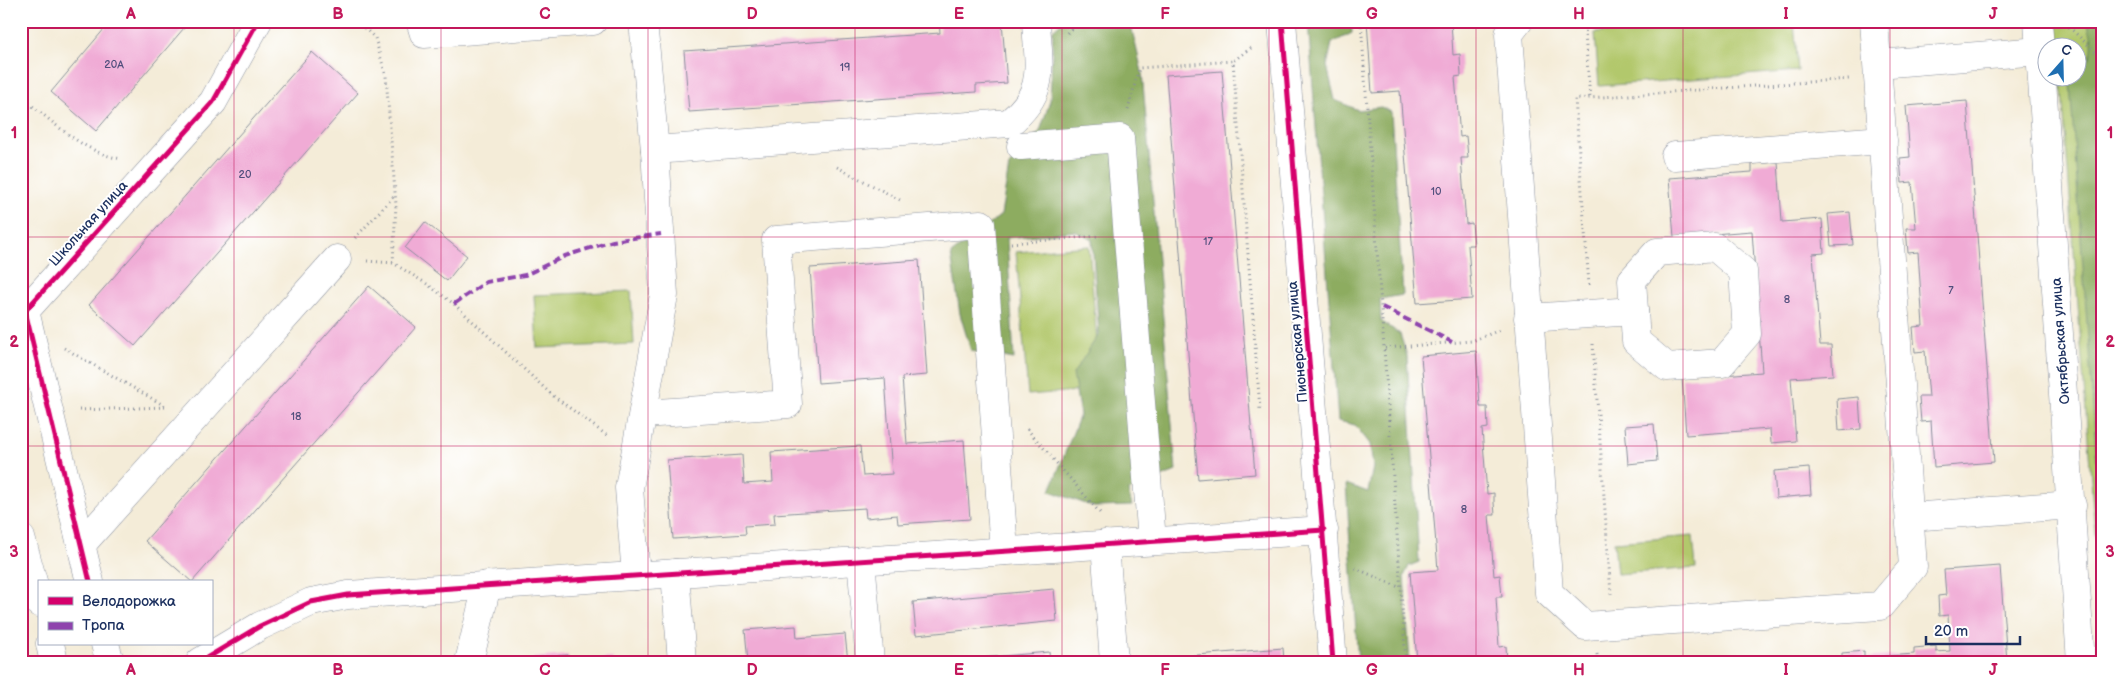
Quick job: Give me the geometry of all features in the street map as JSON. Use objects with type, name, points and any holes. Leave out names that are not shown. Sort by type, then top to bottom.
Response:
[{"type":"street","name":"Школьная улица","points":[[90,580],[25,311],[213,102],[258,21]]},
{"type":"street","points":[[420,21],[424,34],[593,21]]},
{"type":"street","points":[[636,576],[630,488],[664,295],[655,150],[643,21]]},
{"type":"street","points":[[655,150],[1009,123],[1025,110],[1035,92],[1039,79],[1036,21]]},
{"type":"street","name":"Пионерская улица","points":[[1282,21],[1334,662]]},
{"type":"street","points":[[1519,21],[1509,34],[1549,593],[1585,626],[1880,606],[1913,567],[1874,21]]},
{"type":"street","name":"Октябрьская улица","points":[[2045,38],[2050,24]]},
{"type":"street","points":[[1878,64],[2036,51]]},
{"type":"street","name":"Октябрьская улица","points":[[2043,88],[2081,662]]},
{"type":"street","points":[[1021,146],[1120,138],[1128,233],[1128,543],[1114,662]]},
{"type":"street","points":[[1676,156],[1883,140]]},
{"type":"street","points":[[643,414],[788,404],[776,240],[982,224],[1004,551]]},
{"type":"street","points":[[1715,247],[1743,271],[1747,334],[1722,363],[1667,367],[1636,340],[1634,311],[1632,280],[1656,252],[1715,247]]},
{"type":"street","points":[[81,545],[337,259]]},
{"type":"street","points":[[1528,318],[1634,311]]},
{"type":"street","points":[[1910,517],[2072,505]]},
{"type":"street","points":[[200,662],[260,626],[311,602],[348,595],[1324,530]]},
{"type":"street","points":[[21,538],[38,600]]},
{"type":"street","points":[[861,560],[870,662]]},
{"type":"street","points":[[675,573],[682,662]]},
{"type":"street","points":[[469,662],[487,585]]},
{"type":"street","points":[[50,646],[54,662]]},
{"type":"street","points":[[106,646],[110,662]]},
{"type":"path","points":[[358,21],[375,38],[386,76],[395,195],[393,263]]},
{"type":"path","points":[[1361,21],[1406,662]]},
{"type":"path","points":[[1584,21],[1590,98]]},
{"type":"path","points":[[2050,24],[2068,26],[2103,24]]},
{"type":"path","points":[[2068,26],[2103,59]]},
{"type":"path","points":[[1120,138],[1139,68],[1233,61],[1251,48]]},
{"type":"path","points":[[1233,61],[1260,409]]},
{"type":"path","points":[[21,97],[75,139],[106,156],[157,164]]},
{"type":"path","points":[[830,163],[908,204]]},
{"type":"path","points":[[364,228],[395,195]]},
{"type":"path","points":[[983,245],[1128,233]]},
{"type":"path","points":[[337,259],[393,263],[454,304],[552,395],[635,456]]},
{"type":"path","points":[[1385,348],[1472,341],[1528,318]]},
{"type":"path","points":[[29,327],[191,422]]},
{"type":"path","points":[[48,411],[166,407]]},
{"type":"path","points":[[1025,427],[1128,543]]},
{"type":"path","points":[[1348,564],[1401,588]]},
{"type":"green space","points":[[1063,21],[1130,21],[1142,72],[1176,471],[1128,491],[1132,506],[1094,507],[1050,491],[1080,415],[1073,374],[1099,334],[1092,240],[1075,231],[1007,238],[1014,359],[971,351],[960,314],[951,254],[1001,215],[1009,166],[1040,131],[1050,101],[1053,30]]},
{"type":"green space","points":[[1308,21],[1351,21],[1352,33],[1332,43],[1327,66],[1335,100],[1358,110],[1381,107],[1391,112],[1403,295],[1380,299],[1381,321],[1400,334],[1407,356],[1419,562],[1409,566],[1404,576],[1410,662],[1358,662],[1346,484],[1368,492],[1373,467],[1370,444],[1355,425],[1338,421]]},
{"type":"green space","points":[[1760,21],[1794,21],[1798,71],[1599,86],[1595,33]]},
{"type":"green space","points":[[2057,21],[2103,21],[2103,640],[2062,88],[2086,88],[2086,38],[2058,38]]},
{"type":"green space","points":[[2087,21],[2103,21],[2103,548],[2070,88],[2086,88],[2086,65],[2092,49]]},
{"type":"green space","points":[[1089,246],[1101,389],[1028,395],[1016,252]]},
{"type":"green space","points":[[631,291],[634,344],[537,348],[534,295]]},
{"type":"green space","points":[[1693,536],[1696,568],[1617,574],[1614,542]]},
{"type":"building","points":[[111,21],[190,21],[96,131],[51,92]]},
{"type":"building","points":[[939,21],[1002,21],[1007,83],[976,85],[976,92],[689,112],[684,51],[940,33]]},
{"type":"building","points":[[1367,21],[1451,21],[1453,55],[1460,54],[1461,76],[1455,77],[1460,137],[1466,136],[1468,158],[1461,158],[1466,224],[1472,223],[1474,245],[1468,245],[1472,299],[1417,303],[1400,91],[1372,93]]},
{"type":"building","points":[[312,52],[358,93],[135,346],[89,305]]},
{"type":"building","points":[[1222,71],[1255,474],[1198,479],[1166,75]]},
{"type":"building","points":[[1967,101],[1994,462],[1934,467],[1931,421],[1921,422],[1920,410],[1919,397],[1929,397],[1925,351],[1915,352],[1913,327],[1923,326],[1918,252],[1908,253],[1906,228],[1916,228],[1912,182],[1902,183],[1900,158],[1910,157],[1906,106]]},
{"type":"building","points":[[1778,162],[1782,222],[1822,219],[1824,253],[1813,254],[1820,345],[1831,345],[1833,375],[1791,378],[1796,441],[1771,443],[1770,429],[1686,435],[1682,378],[1762,372],[1752,231],[1674,237],[1669,178],[1752,172],[1752,164]]},
{"type":"building","points":[[1850,212],[1853,245],[1831,246],[1828,214]]},
{"type":"building","points":[[425,222],[467,256],[447,281],[405,248]]},
{"type":"building","points":[[919,260],[927,375],[902,377],[907,444],[964,440],[970,519],[898,524],[897,515],[866,518],[865,508],[774,514],[775,524],[745,526],[746,534],[673,539],[667,460],[742,455],[744,484],[773,482],[771,452],[860,446],[863,476],[892,474],[885,378],[818,383],[810,268]]},
{"type":"building","points":[[369,286],[416,327],[194,580],[190,580],[145,541]]},
{"type":"building","points":[[1476,351],[1480,407],[1487,407],[1488,428],[1482,429],[1487,494],[1494,493],[1495,515],[1489,515],[1494,576],[1500,575],[1502,597],[1496,597],[1499,647],[1506,646],[1507,662],[1417,662],[1410,572],[1438,570],[1421,356]]},
{"type":"building","points":[[1859,397],[1861,429],[1839,431],[1837,399]]},
{"type":"building","points":[[1654,424],[1657,461],[1628,464],[1625,426]]},
{"type":"building","points":[[1809,468],[1811,495],[1776,498],[1774,471]]},
{"type":"building","points":[[2000,566],[2007,662],[1824,662],[1842,659],[1842,653],[1864,651],[1864,658],[1914,654],[1914,648],[1936,646],[1936,652],[1950,651],[1948,615],[1939,616],[1938,596],[1946,595],[1944,570]]},
{"type":"building","points":[[1054,589],[1057,621],[916,635],[913,602]]},
{"type":"building","points":[[796,626],[797,638],[845,634],[848,662],[748,662],[745,630]]},
{"type":"building","points":[[1283,648],[1284,662],[1161,662],[1160,658]]},
{"type":"building","points":[[1049,652],[1050,662],[957,662],[957,660]]},
{"type":"building","points":[[568,655],[568,662],[533,662],[533,658]]},
{"type":"building","points":[[1782,657],[1782,662],[1760,662],[1760,658]]},
{"type":"building","points":[[613,658],[613,662],[586,662],[586,660]]},
{"type":"marked path","points":[[454,304],[486,282],[525,275],[565,256],[613,241],[661,234]]},
{"type":"marked path","points":[[1382,307],[1452,342]]},
{"type":"cycle path","points":[[90,580],[25,311],[213,102],[258,21]]},
{"type":"cycle path","points":[[1282,21],[1333,662]]},
{"type":"cycle path","points":[[200,662],[260,626],[311,602],[348,595],[1324,530]]}]
